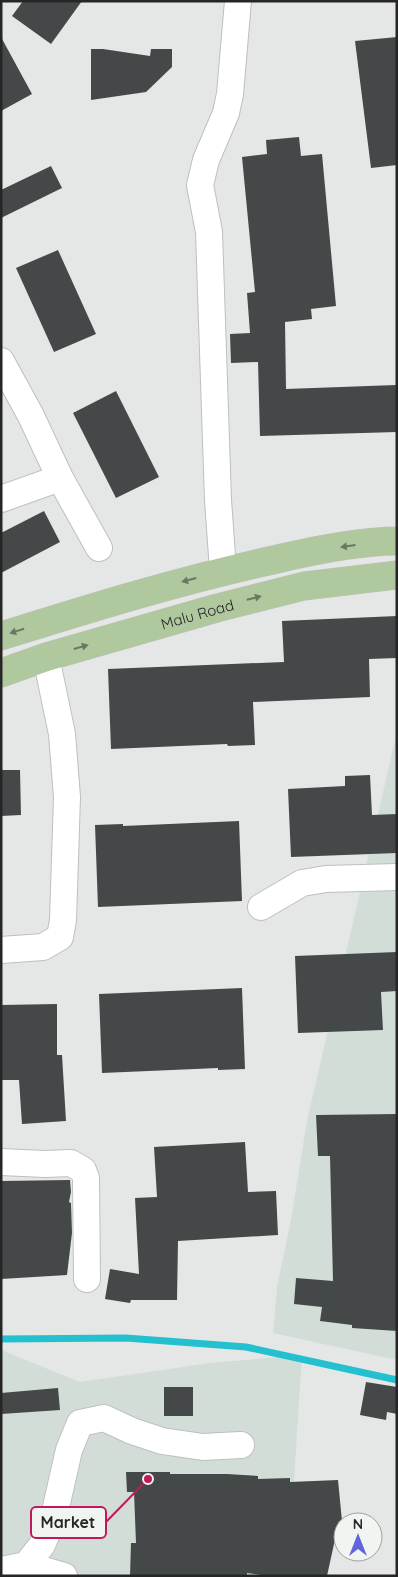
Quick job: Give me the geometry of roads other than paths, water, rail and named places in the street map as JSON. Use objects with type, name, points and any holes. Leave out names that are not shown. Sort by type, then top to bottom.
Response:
[{"type":"main road","points":[[1,636],[132,595],[223,570],[306,552],[383,541],[397,541]]},
{"type":"main road","name":"Malu Road","points":[[1,673],[46,656],[217,608],[304,586],[397,575]]},
{"type":"street","points":[[223,570],[218,500],[209,232],[200,185],[206,160],[226,113],[230,94],[238,1]]},
{"type":"street","points":[[1,361],[31,416],[60,478],[99,548]]},
{"type":"street","points":[[1,499],[60,478]]},
{"type":"street","points":[[1,950],[44,947],[60,937],[63,920],[67,797],[62,734],[46,656]]},
{"type":"street","points":[[261,907],[302,883],[326,879],[397,877]]},
{"type":"street","points":[[1,1162],[71,1163],[83,1170],[86,1178],[87,1279]]},
{"type":"street","points":[[14,1568],[42,1544],[54,1516],[68,1450],[80,1423],[104,1418],[132,1431],[162,1441],[203,1447],[241,1446]]},
{"type":"street","points":[[14,1568],[64,1576]]},
{"type":"waterway","points":[[1,1339],[126,1338],[246,1347],[397,1380]]},
{"type":"place","name":"Market","points":[[148,1479]]}]
